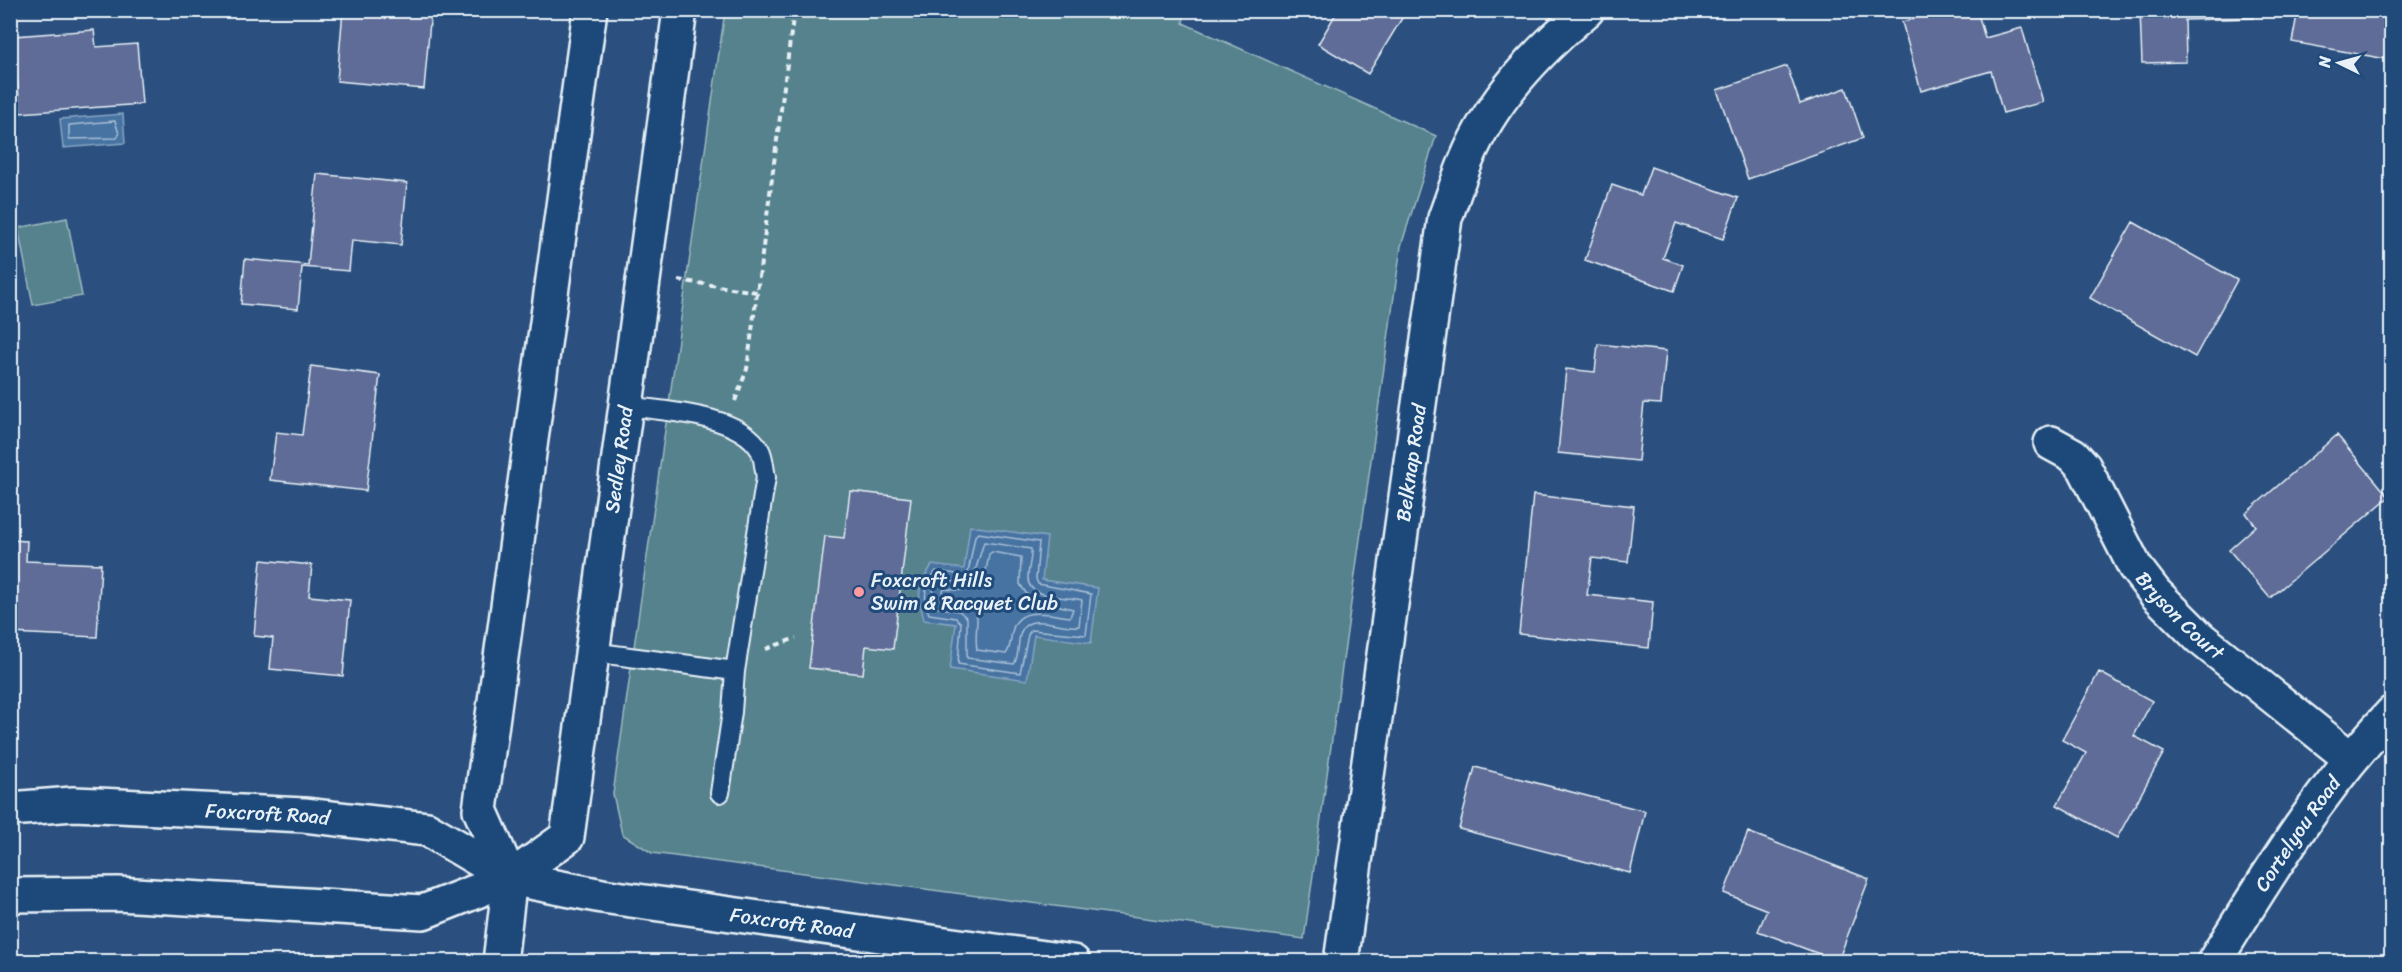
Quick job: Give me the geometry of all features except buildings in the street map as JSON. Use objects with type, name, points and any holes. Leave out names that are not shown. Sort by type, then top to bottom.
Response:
[{"type":"street","points":[[500,962],[510,878],[480,810],[590,10]]},
{"type":"street","name":"Sedley Road","points":[[510,878],[567,837],[680,10]]},
{"type":"street","name":"Belknap Road","points":[[1341,962],[1445,218],[1466,159],[1498,104],[1516,78],[1553,38],[1587,10]]},
{"type":"street","name":"Bryson Court","points":[[2051,443],[2073,455],[2084,467],[2135,567],[2155,593],[2200,638],[2350,758]]},
{"type":"street","name":"Cortelyou Road","points":[[2214,962],[2292,837],[2350,758],[2391,713]]},
{"type":"street","name":"Foxcroft Road","points":[[10,809],[73,804],[121,806],[304,815],[427,829],[510,878],[613,898],[1073,962]]},
{"type":"street","points":[[10,895],[118,894],[423,912],[510,878]]},
{"type":"lane","points":[[626,406],[710,419],[741,430],[761,450],[766,477],[735,672],[732,712],[720,793]]},
{"type":"lane","points":[[592,652],[735,672]]},
{"type":"path","points":[[733,404],[747,369],[794,10]]},
{"type":"path","points":[[670,279],[757,292]]},
{"type":"green space","points":[[725,11],[1185,11],[1183,23],[1436,136],[1401,246],[1304,939],[652,853],[622,834],[613,794]]},
{"type":"green space","points":[[67,218],[82,296],[33,305],[18,228]]},
{"type":"water","points":[[123,114],[125,143],[63,148],[60,119]]},
{"type":"water","points":[[970,526],[1047,537],[1042,580],[1098,588],[1091,643],[1034,635],[1027,680],[950,669],[956,624],[924,620],[920,591],[923,580],[932,565],[964,569]]},
{"type":"place","name":"Foxcroft Hills Swim & Racquet Club","points":[[859,592]]}]
